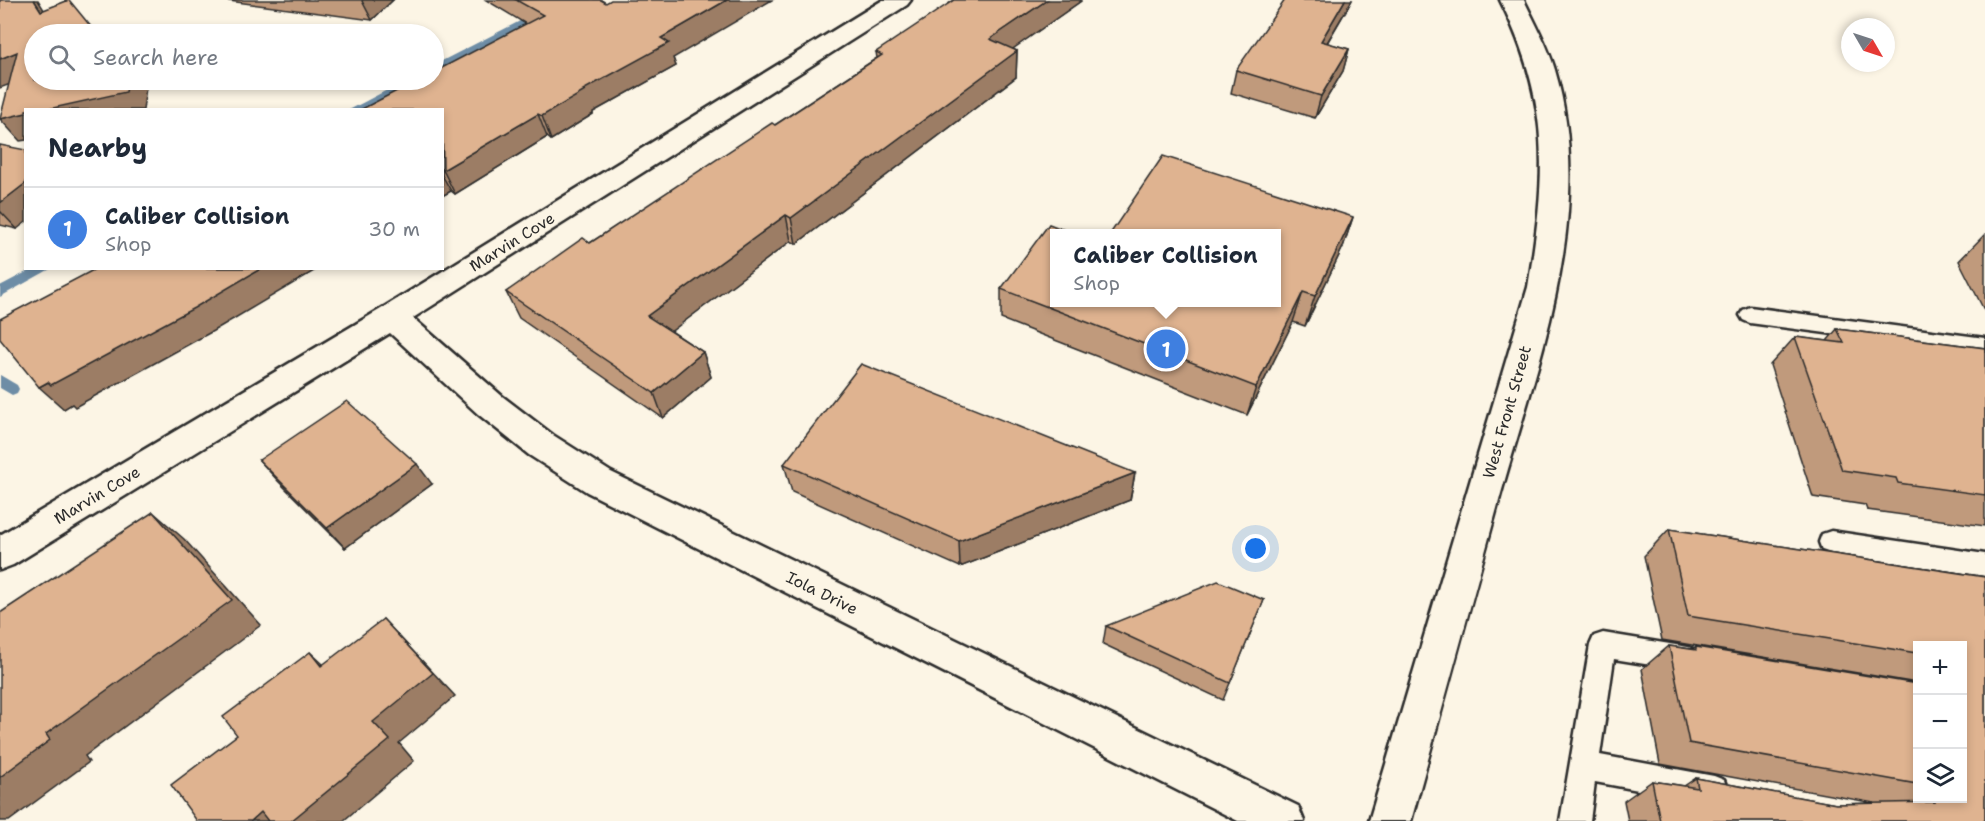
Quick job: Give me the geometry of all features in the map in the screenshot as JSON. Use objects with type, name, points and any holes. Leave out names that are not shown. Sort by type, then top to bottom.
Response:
[{"type":"street","name":"Marvin Cove","points":[[0,554],[392,317],[898,0]]},
{"type":"street","name":"West Front Street","points":[[1390,821],[1543,287],[1555,218],[1557,158],[1553,110],[1537,55],[1512,0]]},
{"type":"street","name":"Iola Drive","points":[[392,317],[490,405],[541,445],[599,482],[1283,821]]},
{"type":"lane","points":[[1750,315],[1985,346]]},
{"type":"lane","points":[[1831,542],[1985,565]]},
{"type":"lane","points":[[1575,821],[1603,645],[1708,663]]},
{"type":"lane","points":[[1584,766],[1736,795]]},
{"type":"building","points":[[0,0],[34,0],[41,11],[69,0],[89,24],[24,24],[24,90],[126,90],[126,92],[53,108],[24,108],[24,113],[0,119],[17,52],[0,59]]},
{"type":"building","points":[[516,0],[601,0],[606,3],[611,0],[727,0],[661,38],[669,43],[583,90],[585,91],[542,116],[538,114],[444,169],[444,108],[364,108],[399,90],[444,90],[444,67],[543,15]]},
{"type":"building","points":[[954,0],[1047,0],[990,39],[1017,51],[791,218],[786,215],[647,316],[703,352],[654,393],[506,292],[583,238],[590,243],[772,123],[775,125],[882,55],[876,52]]},
{"type":"building","points":[[1285,0],[1345,0],[1321,41],[1349,49],[1321,96],[1236,70]]},
{"type":"building","points":[[0,145],[24,150],[24,185],[0,203]]},
{"type":"building","points":[[1163,156],[1353,217],[1315,296],[1303,292],[1256,387],[1001,289],[1049,224],[1062,229],[1050,229],[1050,307],[1281,307],[1281,229],[1113,229]]},
{"type":"building","points":[[93,270],[259,270],[194,308],[51,385],[48,382],[39,387],[0,339],[0,319]]},
{"type":"building","points":[[1837,329],[1985,348],[1985,495],[1898,483],[1896,478],[1842,470],[1795,337],[1844,343]]},
{"type":"building","points":[[861,364],[1135,473],[959,541],[784,464]]},
{"type":"building","points":[[347,401],[417,464],[327,528],[259,460]]},
{"type":"building","points":[[153,512],[232,600],[46,734],[50,740],[0,777],[0,613]]},
{"type":"building","points":[[1669,529],[1985,577],[1985,821],[1660,821],[1652,781],[1698,788],[1696,778],[1836,804],[1967,803],[1967,641],[1913,641],[1913,652],[1688,616]]},
{"type":"building","points":[[1218,581],[1264,600],[1230,683],[1106,626]]},
{"type":"building","points":[[383,619],[433,673],[373,722],[390,740],[291,821],[268,821],[261,812],[251,821],[197,821],[171,785],[237,735],[223,717],[310,652],[321,666]]},
{"type":"building","points":[[1669,646],[1696,650],[1696,647],[1913,683],[1913,783],[1689,743]]},
{"type":"waterway","points":[[444,64],[569,0]]},
{"type":"waterway","points":[[359,108],[394,90]]},
{"type":"waterway","points":[[0,292],[42,270]]},
{"type":"waterway","points":[[0,381],[12,389]]},
{"type":"place","name":"Caliber Collision","points":[[1166,349]]}]
